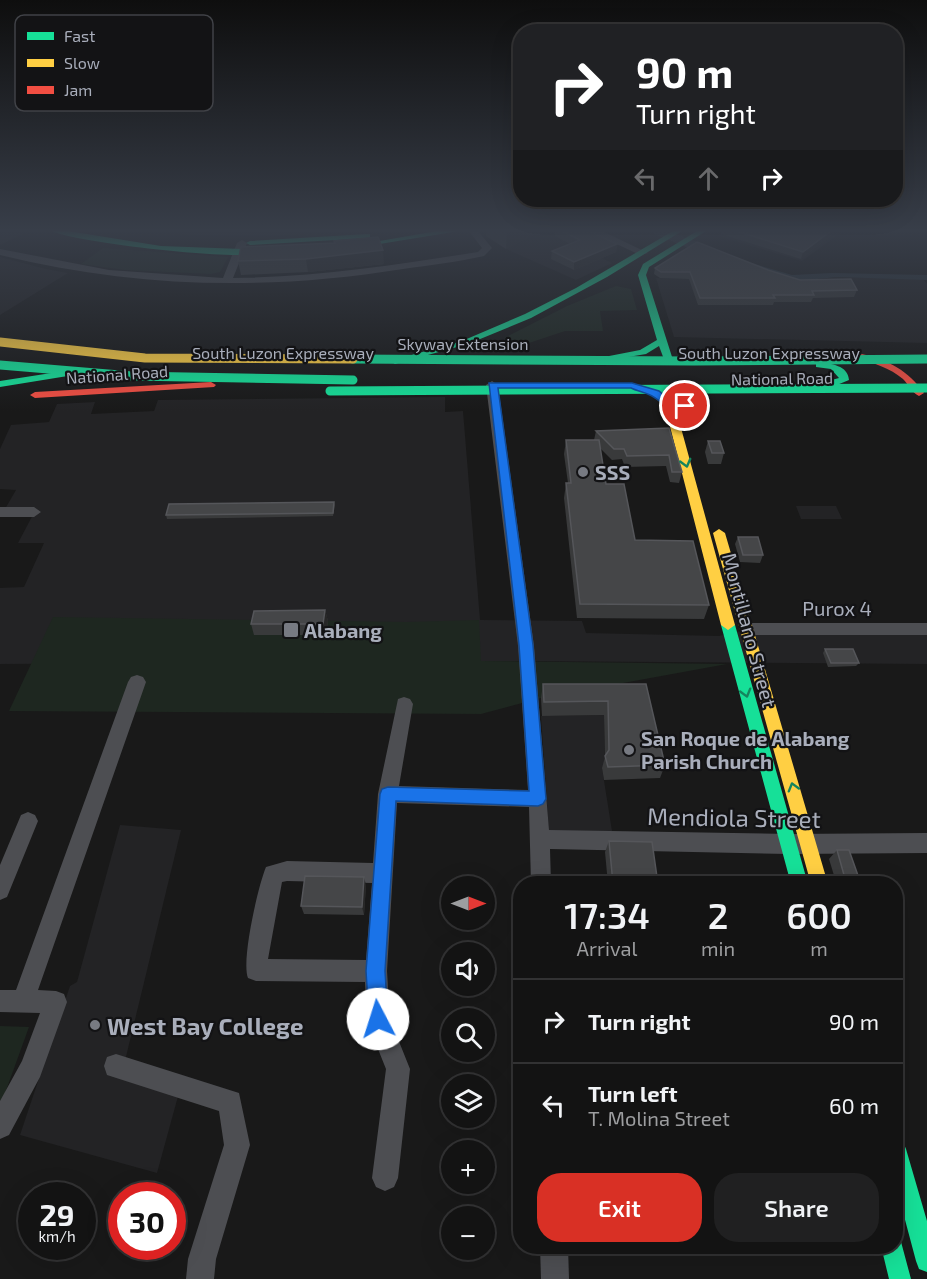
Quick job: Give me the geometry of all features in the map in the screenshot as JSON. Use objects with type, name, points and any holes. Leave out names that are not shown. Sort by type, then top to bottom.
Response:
[{"type":"main road","points":[[372,367],[473,340],[578,291]]},
{"type":"main road","points":[[562,298],[581,291]]},
{"type":"main road","points":[[646,291],[669,366]]},
{"type":"main road","points":[[473,340],[450,358],[600,360],[632,356],[653,349],[662,341]]},
{"type":"main road","points":[[662,341],[691,357],[729,365]]},
{"type":"main road","points":[[0,343],[130,362],[197,366]]},
{"type":"main road","name":"Skyway Extension","points":[[0,343],[145,358],[682,361],[927,359]]},
{"type":"main road","points":[[418,367],[459,351]]},
{"type":"main road","name":"South Luzon Expressway","points":[[0,354],[83,364],[199,369],[927,367]]},
{"type":"main road","name":"National Road","points":[[0,384],[75,372],[197,366],[819,365],[857,355],[927,354]]},
{"type":"main road","points":[[857,355],[895,366],[909,375],[925,392]]},
{"type":"main road","name":"South Luzon Expressway","points":[[0,365],[72,374],[184,379],[927,380]]},
{"type":"main road","points":[[632,386],[652,383],[832,384],[844,380],[844,375],[838,369],[819,365]]},
{"type":"main road","points":[[195,385],[193,379],[195,375],[229,367]]},
{"type":"main road","points":[[38,395],[37,388],[46,376]]},
{"type":"main road","points":[[0,379],[111,388],[237,392],[925,392]]},
{"type":"main road","name":"National Road","points":[[9,397],[195,385],[632,386],[688,401],[925,392]]},
{"type":"main road","points":[[655,393],[670,405],[688,401]]},
{"type":"main road","name":"Montillano Street","points":[[670,405],[736,655],[799,844],[816,876]]},
{"type":"main road","name":"Montillano Street","points":[[716,524],[755,654],[799,844],[800,876]]},
{"type":"main road","points":[[731,637],[749,633]]},
{"type":"main road","points":[[736,655],[755,654]]},
{"type":"main road","points":[[903,1174],[927,1261]]},
{"type":"main road","points":[[894,1254],[900,1279]]},
{"type":"street","points":[[492,386],[526,645],[538,799],[541,876]]},
{"type":"street","points":[[0,512],[34,512]]},
{"type":"street","name":"Purox 4","points":[[749,633],[927,629]]},
{"type":"street","points":[[0,1126],[31,1068],[56,1002],[11,1001],[137,682]]},
{"type":"street","points":[[385,1178],[398,1069],[378,1019],[376,971],[388,794],[404,704]]},
{"type":"street","points":[[388,794],[538,799]]},
{"type":"street","points":[[0,890],[28,820]]},
{"type":"street","name":"Mendiola Street","points":[[540,839],[799,844],[927,843]]},
{"type":"street","points":[[376,971],[256,970],[273,874],[287,871],[383,873]]},
{"type":"street","points":[[116,1066],[230,1102],[237,1145],[202,1259],[200,1279]]},
{"type":"street","points":[[554,1254],[555,1279]]},
{"type":"shaded area","points":[[0,291],[39,291],[0,315]]},
{"type":"shaded area","points":[[605,291],[631,291],[637,310],[600,311],[603,331],[565,331],[523,345],[504,338],[567,306]]},
{"type":"shaded area","points":[[660,291],[927,291],[927,343],[674,337]]},
{"type":"shaded area","points":[[445,397],[445,412],[463,411],[480,620],[582,621],[586,633],[719,636],[758,627],[927,623],[927,664],[515,661],[0,664],[0,588],[24,587],[44,543],[18,543],[36,509],[5,509],[16,490],[0,489],[0,449],[11,425],[49,422],[57,404],[95,402],[91,414],[154,411],[158,400]]},
{"type":"shaded area","points":[[796,506],[836,506],[842,519],[801,519]]},
{"type":"shaded area","points":[[53,617],[406,622],[479,620],[481,661],[727,664],[541,698],[481,714],[9,711]]},
{"type":"shaded area","points":[[604,715],[605,763],[602,768],[612,831],[549,833],[541,716]]},
{"type":"shaded area","name":"West Bay College","points":[[120,825],[181,830],[124,1065],[183,1078],[157,1173],[20,1135],[70,986],[77,982]]},
{"type":"shaded area","points":[[0,1026],[29,1027],[0,1107]]},
{"type":"building","points":[[697,291],[826,291],[812,291],[814,295],[773,295],[775,298],[700,298]]},
{"type":"building","points":[[669,428],[682,472],[672,472],[669,455],[627,456],[624,449],[614,449],[596,431]]},
{"type":"building","points":[[566,440],[599,440],[606,484],[624,484],[635,540],[693,541],[709,605],[580,604],[566,483],[571,483]]},
{"type":"building","points":[[708,441],[720,441],[724,453],[712,453]]},
{"type":"building","points":[[334,502],[333,513],[166,515],[169,504]]},
{"type":"building","points":[[738,537],[758,537],[763,555],[743,555]]},
{"type":"building","points":[[325,610],[323,624],[251,624],[254,611]]},
{"type":"building","points":[[825,649],[853,649],[859,663],[831,663]]},
{"type":"building","name":"San Roque de Alabang Parish Church","points":[[543,684],[646,684],[665,765],[608,767],[605,756],[609,750],[608,701],[544,702]]},
{"type":"building","points":[[609,841],[652,842],[657,876],[612,876]]},
{"type":"building","points":[[837,850],[849,850],[858,876],[844,875]]},
{"type":"building","points":[[305,876],[364,877],[362,907],[301,906]]},
{"type":"traffic: fast","points":[[395,361],[465,343],[528,316],[578,291]]},
{"type":"traffic: fast","points":[[647,291],[668,360]]},
{"type":"traffic: fast","points":[[607,359],[643,352],[662,341]]},
{"type":"traffic: fast","points":[[353,359],[694,361],[927,359]]},
{"type":"traffic: fast","points":[[0,365],[132,376],[353,380]]},
{"type":"traffic: fast","points":[[807,384],[832,384],[844,380],[844,375],[834,367],[819,365]]},
{"type":"traffic: fast","points":[[0,384],[77,372]]},
{"type":"traffic: fast","points":[[330,391],[927,388]]},
{"type":"traffic: fast","points":[[728,625],[798,876]]},
{"type":"traffic: fast","points":[[903,1174],[927,1261]]},
{"type":"traffic: fast","points":[[894,1254],[900,1279]]},
{"type":"traffic: slow","points":[[0,342],[145,358],[353,359]]},
{"type":"traffic: slow","points":[[655,393],[670,406],[728,625]]},
{"type":"traffic: slow","points":[[719,533],[818,876]]},
{"type":"traffic: jam","points":[[862,357],[895,369],[907,378],[919,393]]},
{"type":"traffic: jam","points":[[35,395],[211,385]]},
{"type":"place","name":"SSS","points":[[583,472]]},
{"type":"place","name":"Alabang","points":[[291,630]]},
{"type":"place","name":"San Roque de Alabang Parish Church","points":[[629,750]]},
{"type":"place","name":"West Bay College","points":[[95,1025]]},
{"type":"route","points":[[378,1019],[376,971],[388,794],[538,799],[526,645],[492,386],[632,386],[655,393],[670,405],[685,406]]}]
